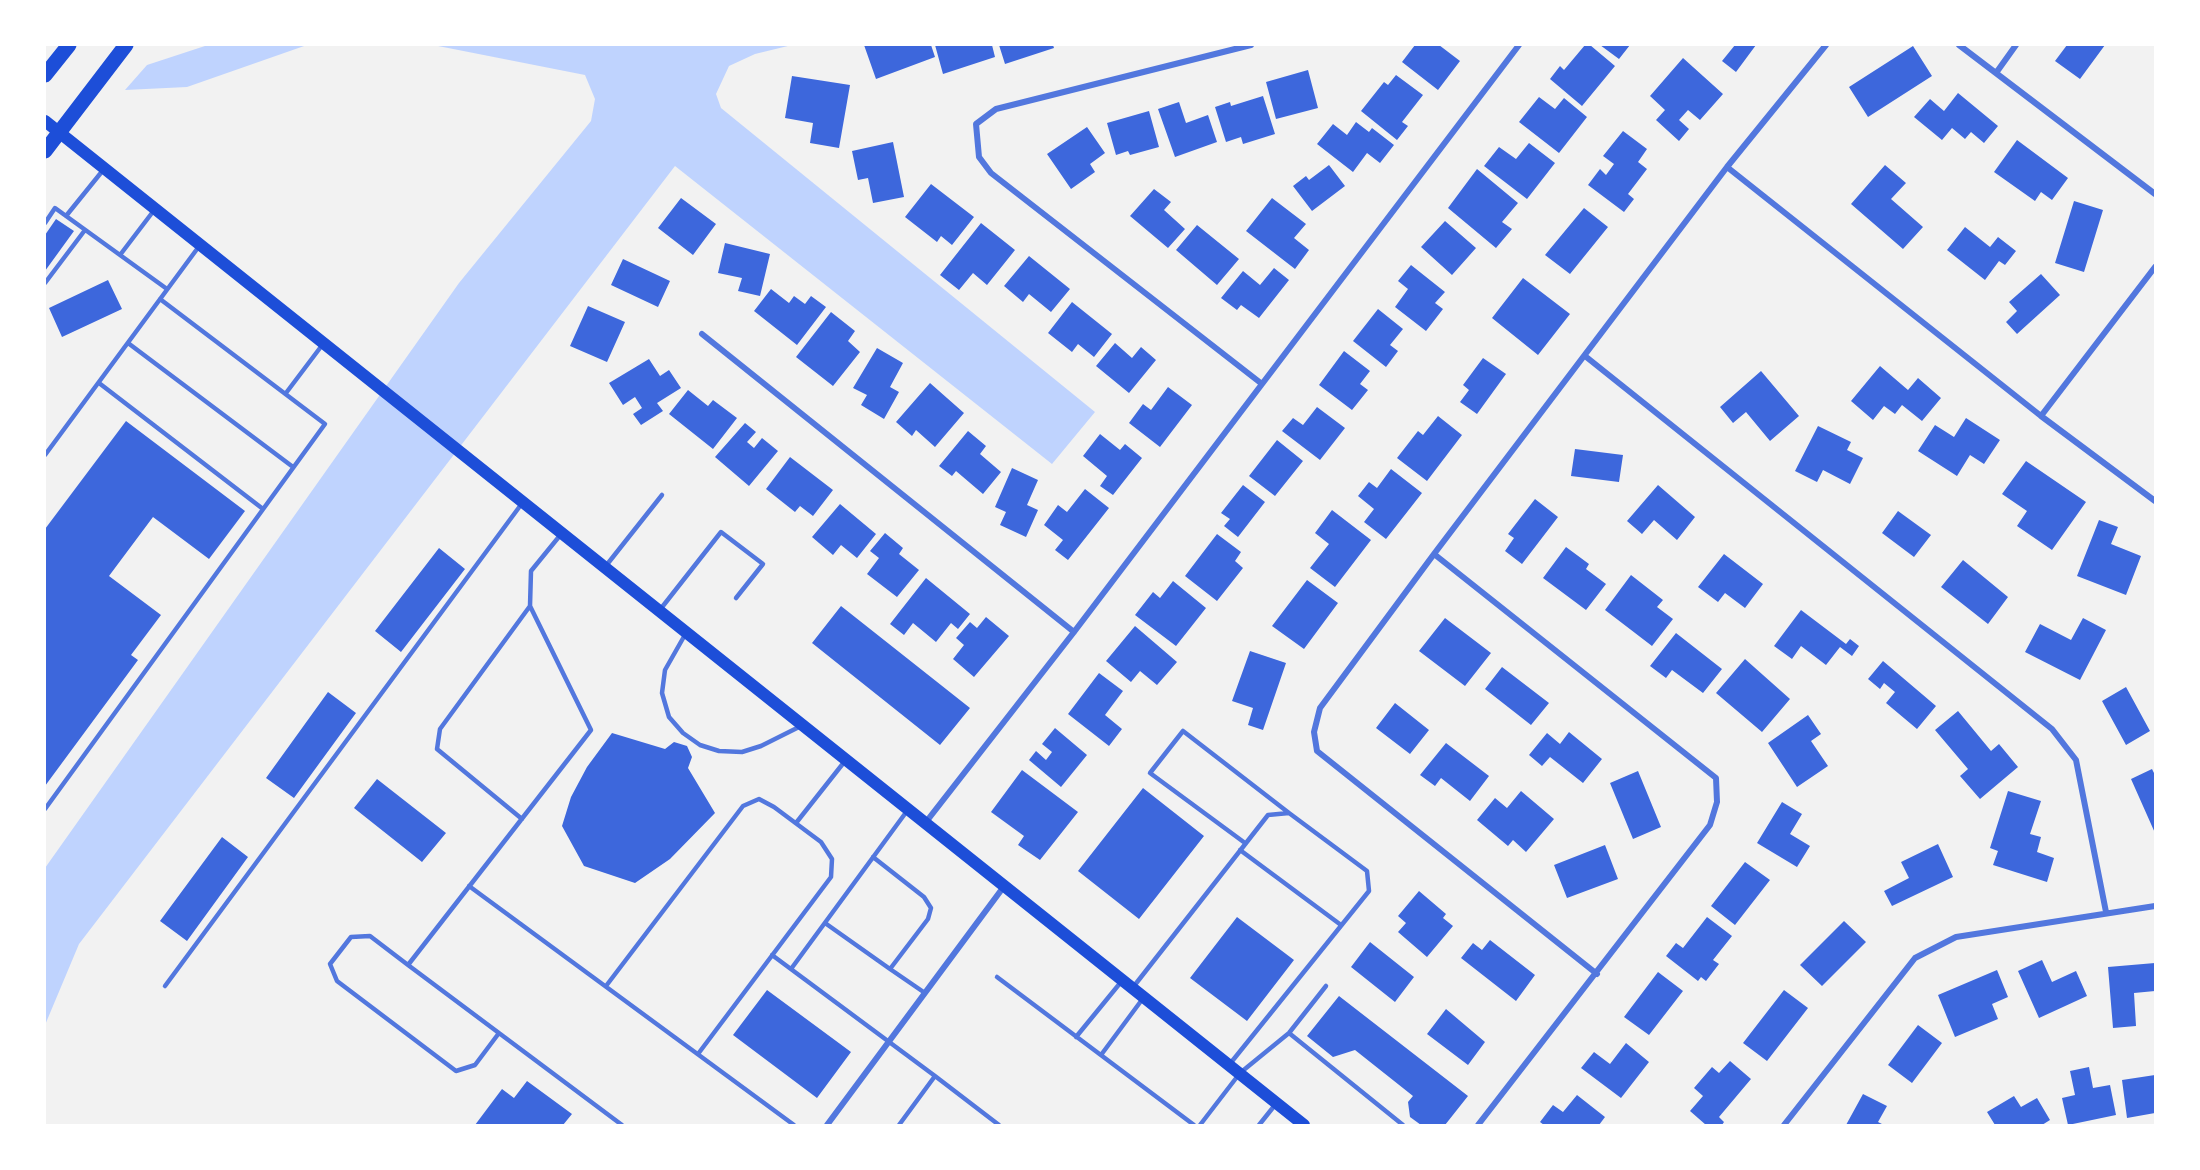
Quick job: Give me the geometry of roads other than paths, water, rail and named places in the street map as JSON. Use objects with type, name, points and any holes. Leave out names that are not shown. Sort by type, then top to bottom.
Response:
[{"type":"main road","points":[[45,75],[69,45]]},
{"type":"main road","points":[[45,151],[126,45]]},
{"type":"main road","points":[[45,121],[1304,1125]]},
{"type":"street","points":[[1251,45],[996,109],[976,124],[979,157],[991,173],[1262,384]]},
{"type":"street","points":[[926,822],[1074,632],[1519,45]]},
{"type":"street","points":[[1597,974],[1317,751],[1314,732],[1320,708],[1434,554],[1727,167],[1826,45]]},
{"type":"street","points":[[1959,45],[2155,195]]},
{"type":"street","points":[[1996,73],[2016,45]]},
{"type":"street","points":[[1727,167],[2041,416],[2155,501]]},
{"type":"street","points":[[2041,416],[2155,267]]},
{"type":"street","points":[[702,334],[1074,632]]},
{"type":"street","points":[[1585,356],[2052,729],[2076,760],[2106,912]]},
{"type":"street","points":[[1434,554],[1716,778],[1717,802],[1710,825],[1478,1125]]},
{"type":"street","points":[[827,1125],[1005,885]]},
{"type":"street","points":[[1784,1125],[1915,958],[1956,937],[2155,906]]},
{"type":"lane","points":[[66,216],[105,168]]},
{"type":"lane","points":[[45,223],[55,208],[167,289]]},
{"type":"lane","points":[[120,255],[155,209]]},
{"type":"lane","points":[[45,283],[85,230]]},
{"type":"lane","points":[[45,455],[200,245]]},
{"type":"lane","points":[[63,246],[70,250]]},
{"type":"lane","points":[[51,262],[57,267]]},
{"type":"lane","points":[[45,809],[325,423],[160,299]]},
{"type":"lane","points":[[128,343],[293,467]]},
{"type":"lane","points":[[286,393],[323,344]]},
{"type":"lane","points":[[99,383],[263,509]]},
{"type":"lane","points":[[605,567],[662,495]]},
{"type":"lane","points":[[165,986],[523,502]]},
{"type":"lane","points":[[659,610],[721,532],[764,564],[736,598]]},
{"type":"lane","points":[[408,965],[591,730],[530,606],[531,571],[561,533]]},
{"type":"lane","points":[[522,819],[437,749],[440,729],[530,606]]},
{"type":"lane","points":[[687,632],[665,670],[662,693],[669,717],[683,734],[700,746],[719,752],[742,752],[761,747],[804,725]]},
{"type":"lane","points":[[1229,1065],[1369,891],[1367,871],[1183,731],[1150,773],[1245,843]]},
{"type":"lane","points":[[796,823],[847,759]]},
{"type":"lane","points":[[606,986],[743,806],[759,799],[796,823],[821,842],[832,860],[831,877],[698,1054]]},
{"type":"lane","points":[[791,969],[909,808]]},
{"type":"lane","points":[[1076,1036],[1128,984],[1268,815],[1289,813]]},
{"type":"lane","points":[[1240,850],[1341,925]]},
{"type":"lane","points":[[873,857],[924,897],[931,908],[928,919],[890,969]]},
{"type":"lane","points":[[469,886],[794,1125]]},
{"type":"lane","points":[[825,923],[925,993]]},
{"type":"lane","points":[[499,1033],[475,1065],[456,1071],[337,981],[330,964],[351,937],[370,936],[622,1125]]},
{"type":"lane","points":[[772,955],[890,1040],[999,1125]]},
{"type":"lane","points":[[997,977],[1194,1125]]},
{"type":"lane","points":[[1200,1125],[1240,1073],[1289,1033],[1326,986]]},
{"type":"lane","points":[[1101,1055],[1144,997]]},
{"type":"lane","points":[[1289,1033],[1403,1125]]},
{"type":"lane","points":[[899,1125],[935,1076]]},
{"type":"lane","points":[[1259,1125],[1276,1103]]},
{"type":"water","points":[[208,45],[307,45],[187,87],[125,90],[147,65]]},
{"type":"water","points":[[433,45],[792,45],[755,54],[729,66],[716,94],[721,108],[1095,412],[1052,464],[675,166],[79,944],[45,1025],[45,868],[459,283],[591,121],[595,99],[585,75]]}]
